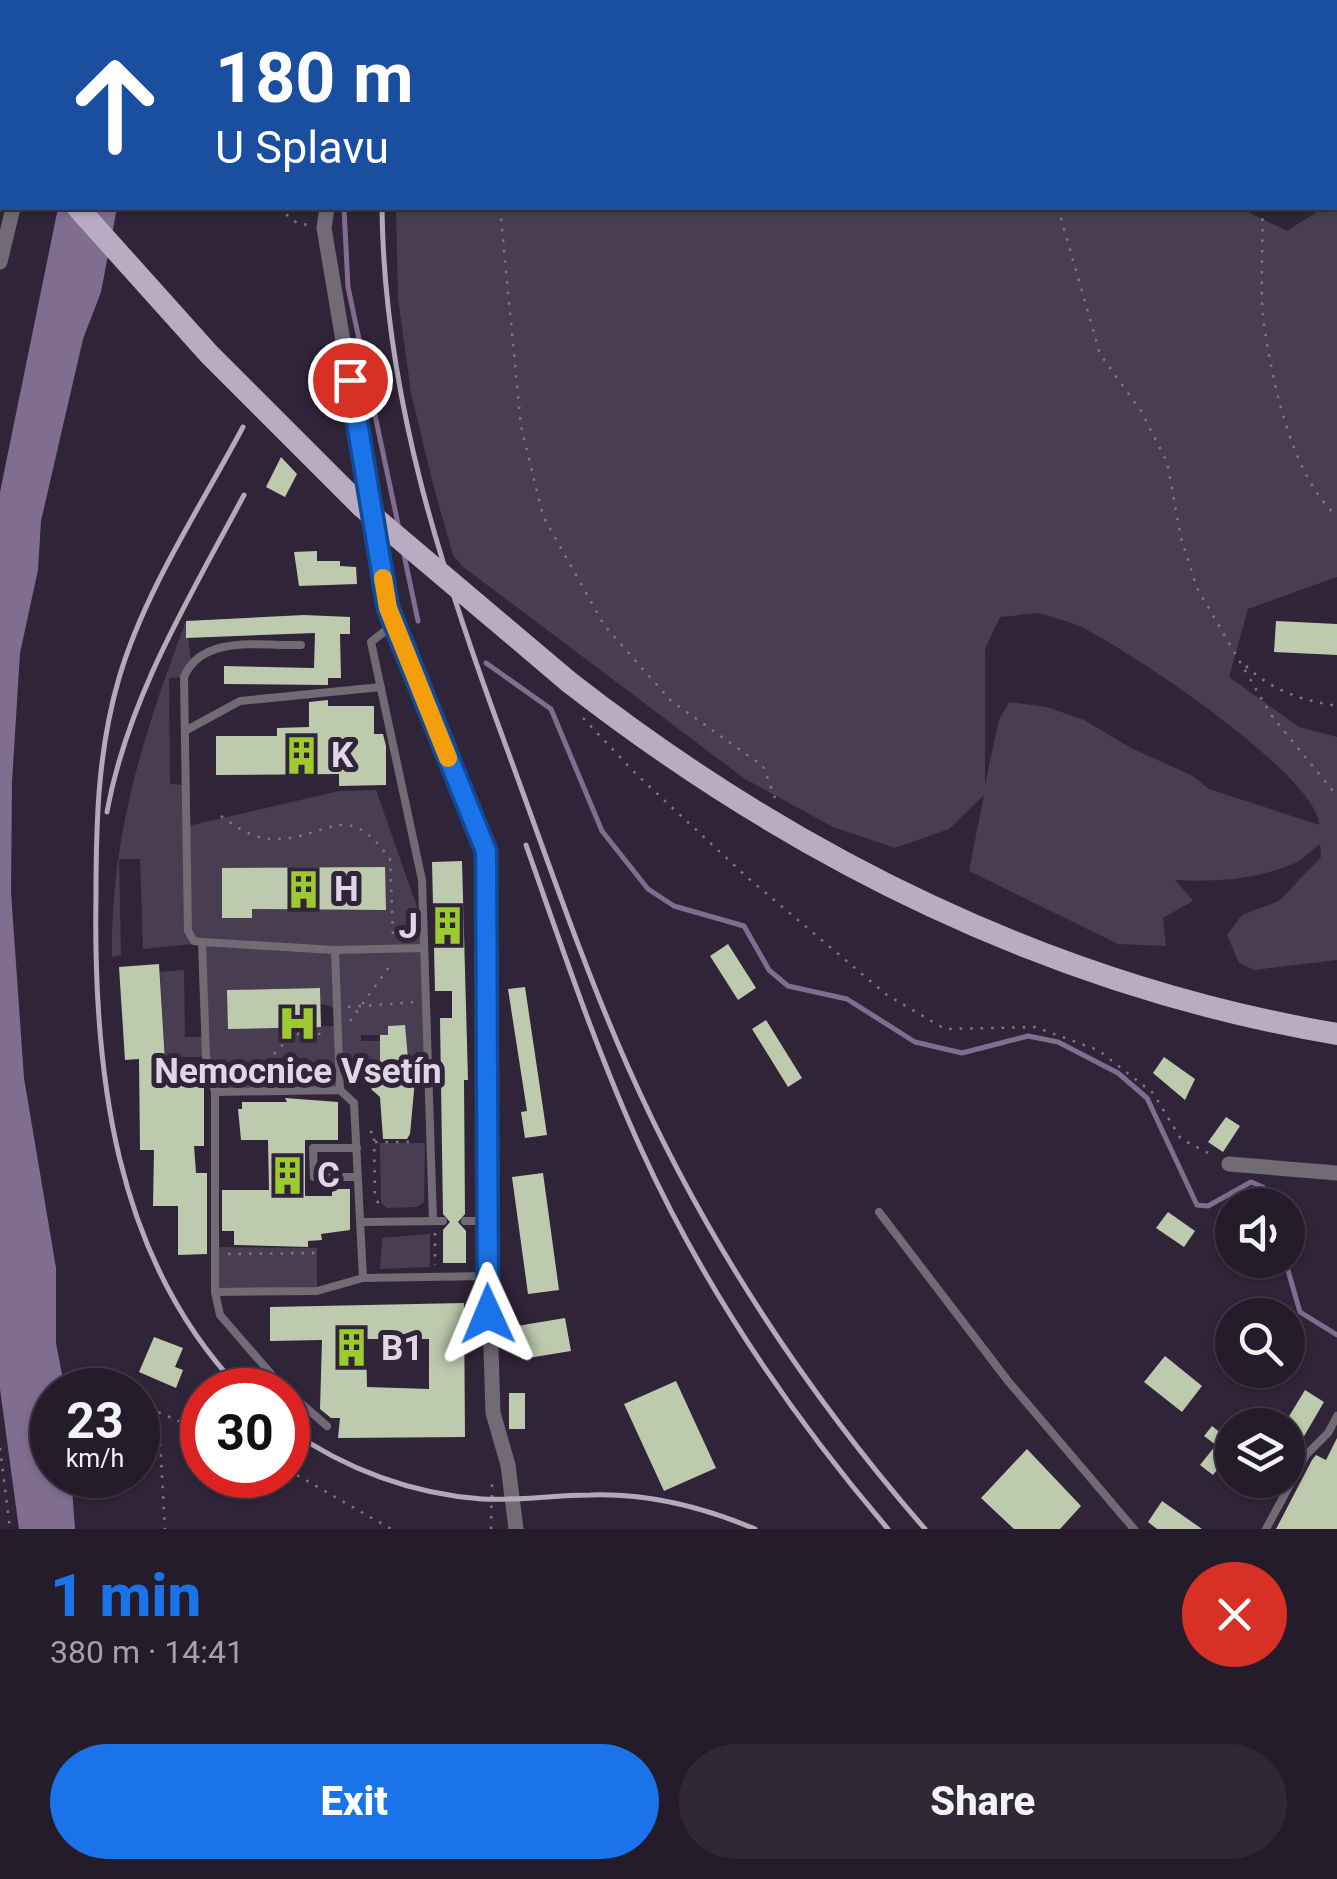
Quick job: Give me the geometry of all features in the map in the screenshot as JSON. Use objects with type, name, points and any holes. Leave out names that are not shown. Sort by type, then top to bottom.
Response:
[{"type":"main road","points":[[80,210],[209,354],[361,506],[574,686],[774,824],[921,904],[1062,962],[1246,1016],[1337,1034]]},
{"type":"street","points":[[0,262],[13,210]]},
{"type":"street","points":[[327,210],[324,228],[388,608],[486,851],[492,1413],[508,1465],[516,1529]]},
{"type":"street","points":[[1229,1164],[1337,1173]]},
{"type":"lane","points":[[363,1222],[438,1221],[422,948],[422,880],[371,642],[394,624]]},
{"type":"lane","points":[[301,645],[209,648],[191,660],[184,677],[188,932],[194,941],[202,942],[335,950],[422,948]]},
{"type":"lane","points":[[185,731],[240,701],[381,687]]},
{"type":"lane","points":[[202,942],[206,1056],[215,1092],[214,1292],[220,1315],[266,1368]]},
{"type":"lane","points":[[335,950],[340,1090]]},
{"type":"lane","points":[[215,1092],[340,1090],[354,1102],[363,1278]]},
{"type":"lane","points":[[357,1148],[314,1148],[314,1177],[357,1177]]},
{"type":"lane","points":[[879,1212],[1008,1381],[1134,1529]]},
{"type":"lane","points":[[465,1220],[487,1220]]},
{"type":"lane","points":[[214,1292],[317,1291],[363,1278],[488,1276]]},
{"type":"lane","points":[[310,1411],[327,1426]]},
{"type":"lane","points":[[1266,1529],[1306,1455],[1328,1433],[1337,1416]]},
{"type":"path","points":[[282,210],[297,222],[324,228]]},
{"type":"path","points":[[500,210],[522,426],[544,516],[604,625],[671,701],[763,766],[775,790],[774,824]]},
{"type":"path","points":[[1059,210],[1100,354],[1141,412],[1168,462],[1181,538],[1197,588],[1271,715],[1337,796]]},
{"type":"path","points":[[1262,210],[1264,322],[1292,445],[1322,502],[1337,516]]},
{"type":"path","points":[[1241,662],[1265,683],[1303,700],[1337,706]]},
{"type":"path","points":[[574,686],[584,720],[636,774],[814,937],[887,995],[945,1029],[1034,1027],[1098,1050],[1153,1093],[1180,1138],[1229,1164]]},
{"type":"path","points":[[221,816],[243,831],[267,838],[342,824],[370,836],[390,858],[394,877],[394,960],[365,1006],[338,1033],[293,1034],[274,1054]]},
{"type":"path","points":[[337,1007],[426,1001]]},
{"type":"path","points":[[356,1132],[374,1132],[375,1197],[384,1211]]},
{"type":"path","points":[[374,1142],[434,1142]]},
{"type":"path","points":[[422,1231],[435,1231],[436,1276]]},
{"type":"path","points":[[215,1254],[317,1254]]},
{"type":"path","points":[[0,1351],[45,1368]]},
{"type":"path","points":[[160,1440],[165,1529]]},
{"type":"path","points":[[0,1448],[10,1529]]},
{"type":"path","points":[[310,1483],[391,1529]]},
{"type":"shaded area","points":[[58,210],[117,210],[101,292],[83,339],[41,521],[38,570],[20,653],[12,782],[11,892],[24,1078],[56,1268],[56,1343],[61,1368],[30,1368],[30,1498],[73,1498],[75,1529],[19,1529],[0,1389],[0,492]]},
{"type":"shaded area","points":[[396,210],[1243,210],[1287,231],[1320,210],[1337,210],[1337,577],[1248,609],[1229,677],[1299,727],[1337,737],[1337,960],[1254,970],[1239,963],[1227,935],[1242,915],[1279,901],[1321,857],[1320,844],[1298,862],[1266,873],[1221,880],[1175,880],[1193,901],[1163,918],[1166,946],[1118,944],[969,871],[984,795],[949,829],[895,848],[833,827],[745,779],[462,566],[453,555],[411,393],[398,298]],"holes":[[[1039,613],[1077,625],[1135,658],[1255,746],[1311,803],[1319,825],[1209,789],[1193,776],[1131,748],[1084,720],[1047,707],[1009,702],[999,720],[985,784],[985,649],[1000,617]]]},
{"type":"shaded area","points":[[186,621],[191,660],[184,677],[169,678],[170,784],[185,785],[188,826],[339,791],[376,790],[418,910],[430,1070],[410,1068],[404,1025],[388,1026],[388,1035],[361,1035],[361,1041],[381,1041],[380,1068],[339,1069],[340,1090],[308,1090],[307,1058],[267,1058],[268,1091],[215,1092],[206,1057],[165,1057],[160,972],[184,970],[185,1037],[205,1037],[202,943],[143,949],[140,859],[119,859],[121,955],[112,957],[117,869],[132,786]],"holes":[[[385,867],[385,910],[251,909],[251,918],[222,918],[222,868]],[[319,988],[320,1004],[337,1008],[337,1026],[228,1028],[228,990]]]},
{"type":"shaded area","points":[[380,1143],[425,1143],[424,1202],[417,1207],[387,1208],[381,1203]]},
{"type":"shaded area","points":[[430,1234],[430,1267],[380,1269],[382,1238]]},
{"type":"shaded area","points":[[215,1247],[317,1248],[317,1291],[215,1292]]},
{"type":"building","points":[[281,457],[297,474],[285,497],[266,487]]},
{"type":"building","points":[[317,551],[317,561],[340,561],[340,566],[356,567],[357,584],[299,586],[294,552]]},
{"type":"building","points":[[304,615],[350,617],[350,634],[340,634],[341,678],[328,678],[328,685],[224,684],[224,666],[314,668],[315,633],[186,638],[186,621]]},
{"type":"building","points":[[1276,621],[1337,624],[1337,655],[1274,652]]},
{"type":"building","name":"K","points":[[328,700],[328,706],[374,706],[374,734],[383,734],[386,746],[386,785],[339,786],[339,774],[216,775],[216,736],[277,736],[277,728],[309,727],[309,702]]},
{"type":"building","points":[[462,861],[468,1080],[464,1080],[465,1214],[458,1222],[466,1231],[466,1263],[443,1263],[443,1230],[450,1222],[443,1214],[440,1018],[452,1018],[452,991],[435,991],[432,862]]},
{"type":"building","name":"H","points":[[385,867],[386,910],[252,909],[252,918],[222,918],[222,868]]},
{"type":"building","points":[[728,944],[756,988],[738,1000],[710,956]]},
{"type":"building","points":[[159,964],[166,1077],[204,1078],[204,1146],[194,1146],[196,1173],[207,1173],[207,1254],[178,1255],[178,1206],[153,1206],[154,1150],[140,1150],[139,1059],[125,1060],[119,967]]},
{"type":"building","points":[[525,987],[547,1135],[525,1138],[521,1112],[527,1111],[508,989]]},
{"type":"building","points":[[320,988],[321,1027],[228,1029],[227,990]]},
{"type":"building","points":[[766,1020],[802,1078],[788,1087],[752,1029]]},
{"type":"building","points":[[405,1025],[410,1080],[415,1080],[410,1134],[407,1139],[383,1139],[380,1097],[371,1089],[379,1083],[375,1081],[380,1081],[380,1035],[388,1035],[388,1026]]},
{"type":"building","points":[[1164,1057],[1195,1079],[1185,1100],[1153,1073]]},
{"type":"building","points":[[305,1062],[305,1083],[276,1084],[272,1076],[277,1063]]},
{"type":"building","name":"C","points":[[285,1098],[338,1102],[338,1140],[305,1140],[305,1196],[332,1196],[332,1189],[350,1189],[350,1230],[321,1234],[322,1240],[308,1241],[308,1247],[234,1245],[234,1231],[222,1231],[222,1190],[269,1190],[268,1140],[241,1140],[238,1109],[242,1109],[242,1102],[287,1102]]},
{"type":"building","points":[[1226,1117],[1240,1126],[1223,1152],[1208,1142]]},
{"type":"building","points":[[543,1173],[559,1290],[528,1294],[512,1177]]},
{"type":"building","points":[[1168,1212],[1195,1231],[1184,1247],[1156,1228]]},
{"type":"building","points":[[464,1303],[465,1437],[338,1438],[340,1418],[331,1418],[320,1409],[322,1340],[270,1341],[270,1307]],"holes":[[[366,1339],[429,1339],[429,1389],[367,1387]]]},
{"type":"building","points":[[565,1318],[571,1351],[522,1359],[517,1326]]},
{"type":"building","points":[[154,1337],[183,1348],[175,1367],[180,1369],[176,1388],[160,1381],[160,1368],[141,1368]]},
{"type":"building","points":[[1165,1356],[1202,1386],[1182,1412],[1144,1382]]},
{"type":"building","points":[[676,1381],[716,1468],[664,1491],[624,1404]]},
{"type":"building","points":[[1305,1390],[1324,1402],[1305,1434],[1305,1408],[1294,1408]]},
{"type":"building","points":[[509,1393],[525,1393],[525,1429],[509,1429]]},
{"type":"building","points":[[1212,1426],[1215,1444],[1204,1436]]},
{"type":"building","points":[[1337,1438],[1337,1529],[1276,1529],[1292,1498],[1305,1498],[1305,1473],[1312,1460],[1316,1455],[1326,1460]]},
{"type":"building","points":[[1215,1446],[1213,1475],[1200,1465]]},
{"type":"building","points":[[1027,1449],[1081,1506],[1060,1529],[1014,1529],[981,1498]]},
{"type":"building","points":[[1162,1501],[1202,1529],[1157,1529],[1148,1522]]},
{"type":"waterway","points":[[344,210],[348,287],[398,524]]},
{"type":"waterway","points":[[404,555],[418,621]]},
{"type":"waterway","points":[[486,663],[551,709],[602,831],[648,889],[674,906],[744,926],[769,970],[788,986],[847,999],[915,1042],[962,1053],[1028,1036],[1058,1042],[1118,1073],[1147,1098],[1197,1205],[1215,1202]]},
{"type":"waterway","points":[[1240,1188],[1251,1182],[1263,1188]]},
{"type":"waterway","points":[[1290,1278],[1300,1312],[1337,1335]]},
{"type":"railway","points":[[382,210],[393,348],[405,416],[439,550],[483,683],[611,1028],[689,1190],[759,1309],[838,1422],[925,1529]]},
{"type":"railway","points":[[223,1368],[198,1338],[164,1282],[139,1222],[120,1159],[107,1094],[100,1028],[97,840],[107,732],[130,645],[158,581],[243,427]]},
{"type":"railway","points":[[107,812],[145,688],[244,495]]},
{"type":"railway","points":[[526,845],[609,1074],[692,1251],[783,1395],[888,1529]]},
{"type":"railway","points":[[310,1443],[380,1477],[430,1492],[496,1499],[633,1496],[695,1508],[755,1529]]},
{"type":"slow traffic","points":[[383,578],[388,608],[448,758]]},
{"type":"place","name":"K","points":[[301,755]]},
{"type":"place","name":"H","points":[[304,889]]},
{"type":"place","name":"J","points":[[448,926]]},
{"type":"place","name":"Nemocnice Vsetín","points":[[298,1024]]},
{"type":"place","name":"C","points":[[287,1175]]},
{"type":"place","name":"B1","points":[[351,1348]]},
{"type":"route","points":[[350,380],[388,608],[486,851],[488,1314]]}]
